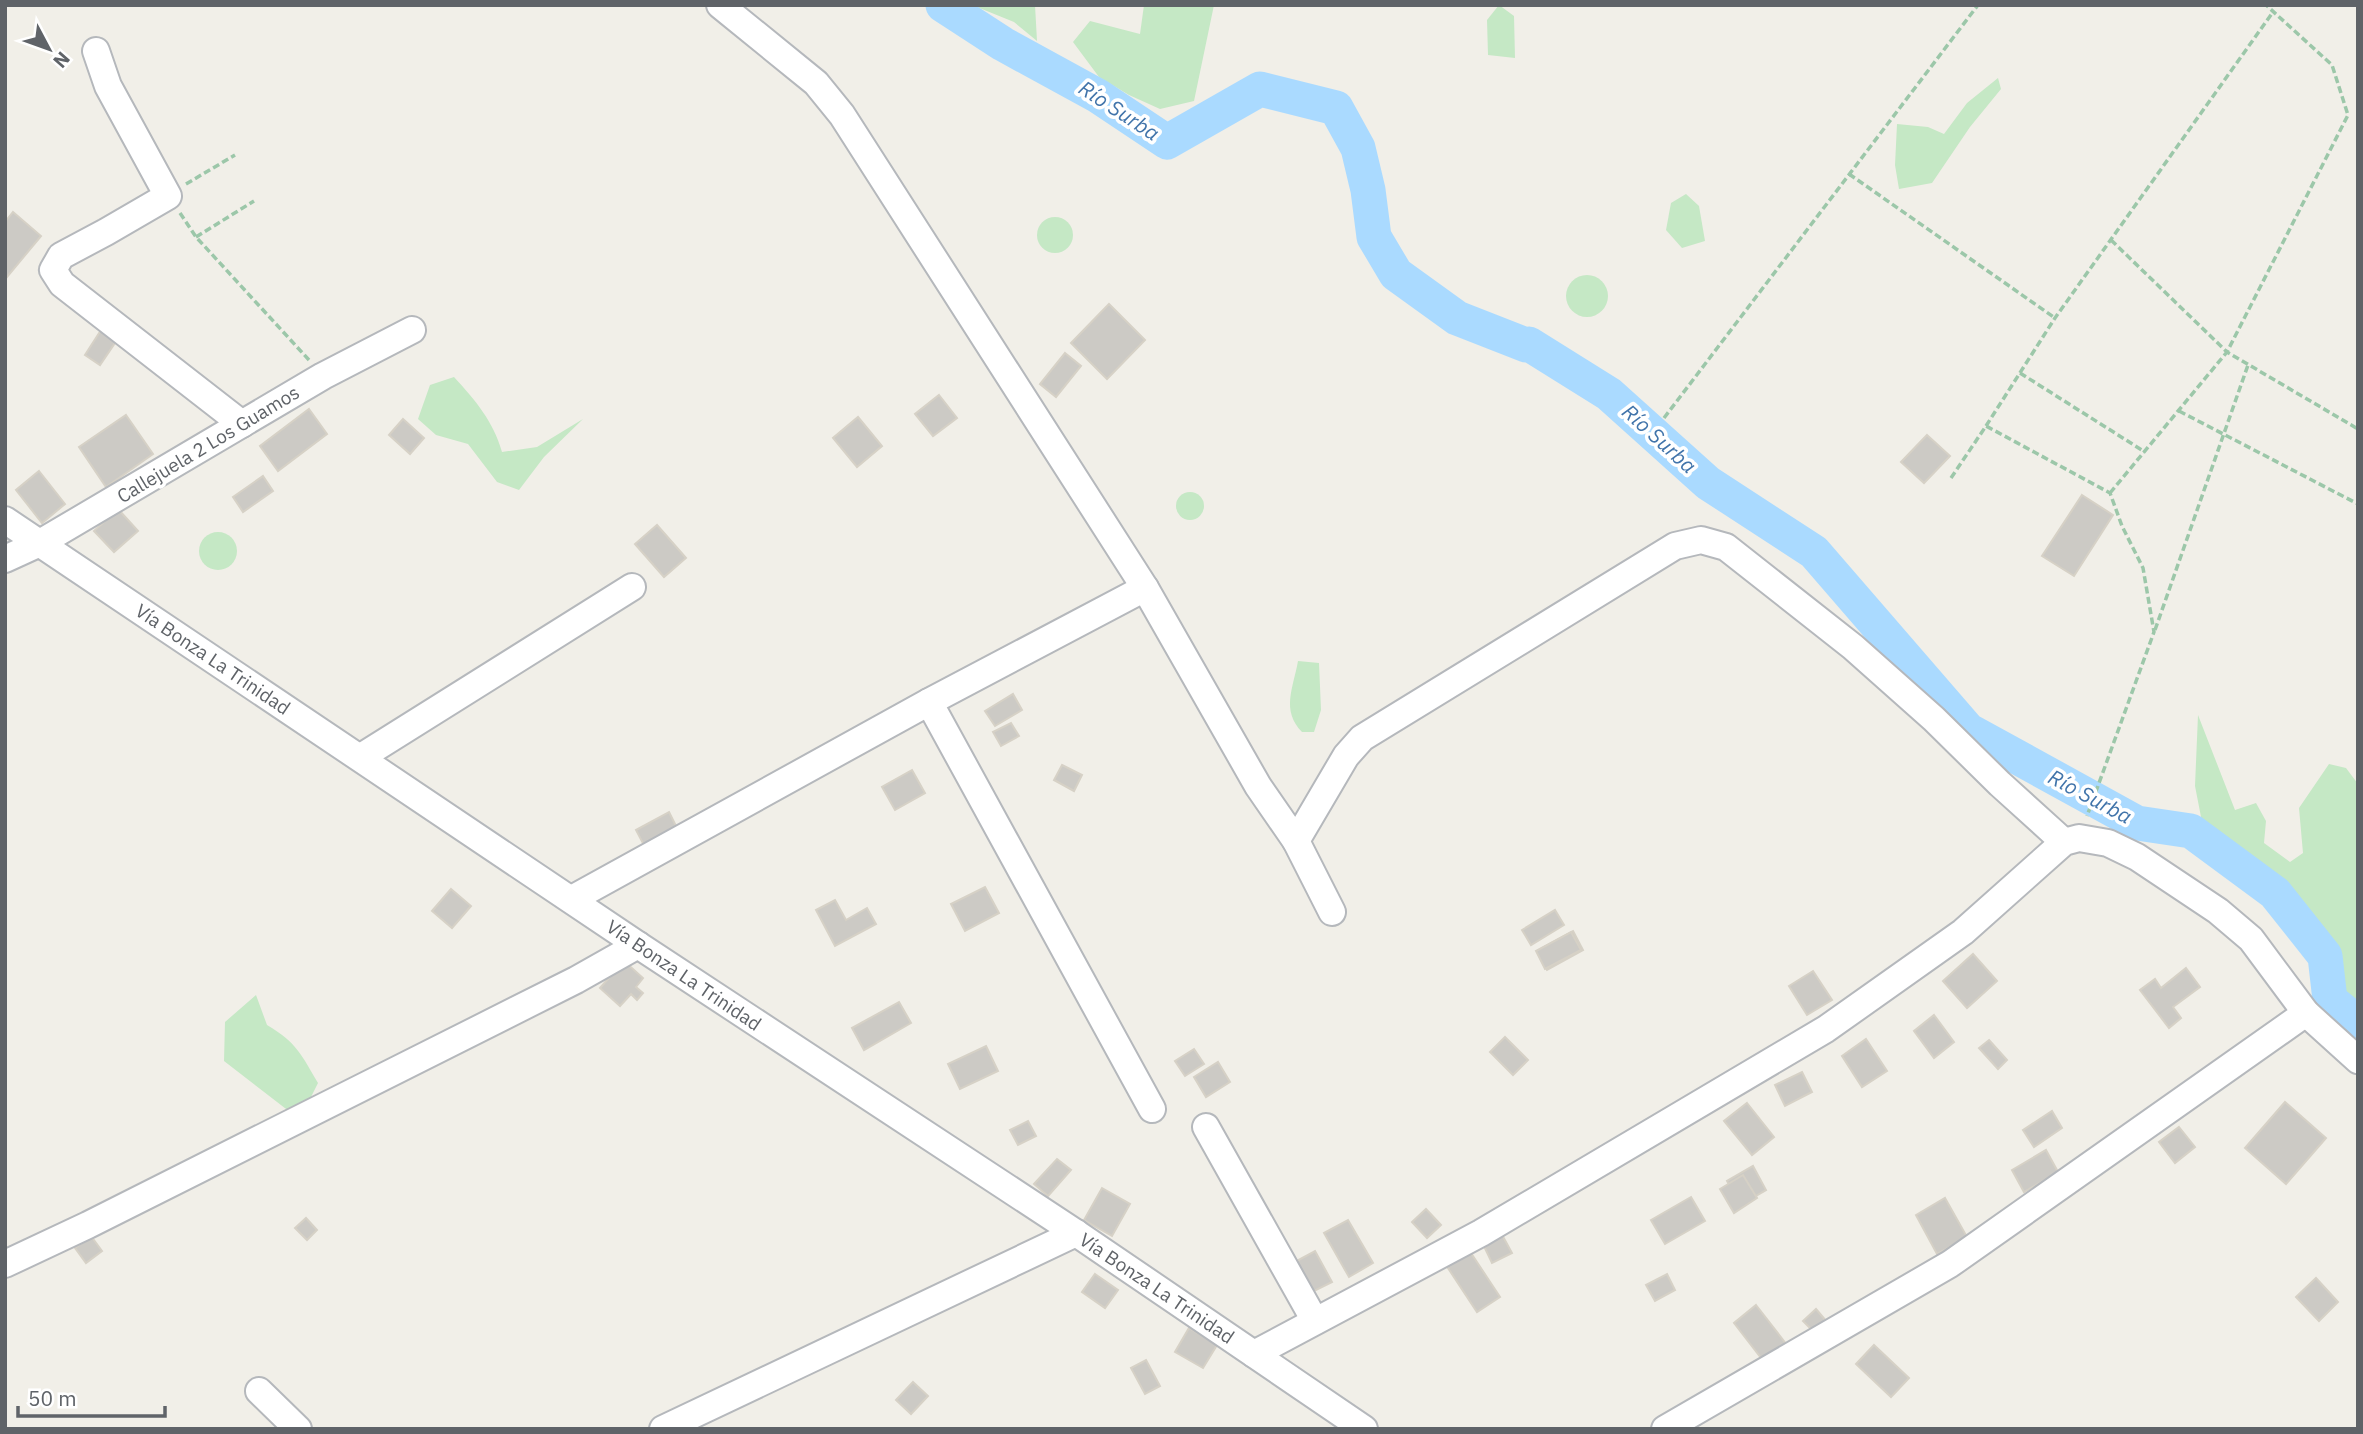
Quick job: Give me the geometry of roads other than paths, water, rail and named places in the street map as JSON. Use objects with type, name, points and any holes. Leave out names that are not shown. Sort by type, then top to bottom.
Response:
[{"type":"street","points":[[720,5],[816,83],[830,98],[1145,588],[1258,786],[1296,841],[1332,912]]},
{"type":"street","points":[[96,51],[108,86],[168,195],[61,256],[53,270],[62,284],[242,424]]},
{"type":"street","name":"Callejuela 2 Los Guamos","points":[[5,559],[40,543],[323,376],[412,330]]},
{"type":"street","name":"Vía Bonza La Trinidad","points":[[5,520],[638,945],[1076,1233],[1364,1429]]},
{"type":"street","points":[[1296,841],[1346,756],[1362,738],[1675,546],[1701,540],[1726,547],[1853,647],[1934,719],[2000,784],[2072,840],[2108,843],[2137,857],[2218,911],[2251,939],[2306,1013],[2358,1060]]},
{"type":"street","points":[[361,757],[632,587]]},
{"type":"street","points":[[572,899],[929,702],[1145,588]]},
{"type":"street","points":[[929,702],[1152,1109]]},
{"type":"street","points":[[1254,1354],[1480,1233],[1826,1029],[1963,932],[2072,840]]},
{"type":"street","points":[[5,1264],[576,980],[638,945]]},
{"type":"street","points":[[1665,1429],[1950,1264],[2306,1013]]},
{"type":"street","points":[[1206,1126],[1315,1321]]},
{"type":"street","points":[[663,1429],[1076,1233]]},
{"type":"street","points":[[259,1391],[298,1429]]},
{"type":"waterway","name":"Río Surba","points":[[943,5],[1003,44],[1098,96],[1167,142],[1260,89],[1336,108],[1358,148],[1368,190],[1374,237],[1396,274],[1457,318],[1529,344],[1609,394],[1708,483],[1814,552],[1968,730],[2137,823],[2191,831],[2275,893],[2325,956],[2330,1000],[2358,1023]]}]
